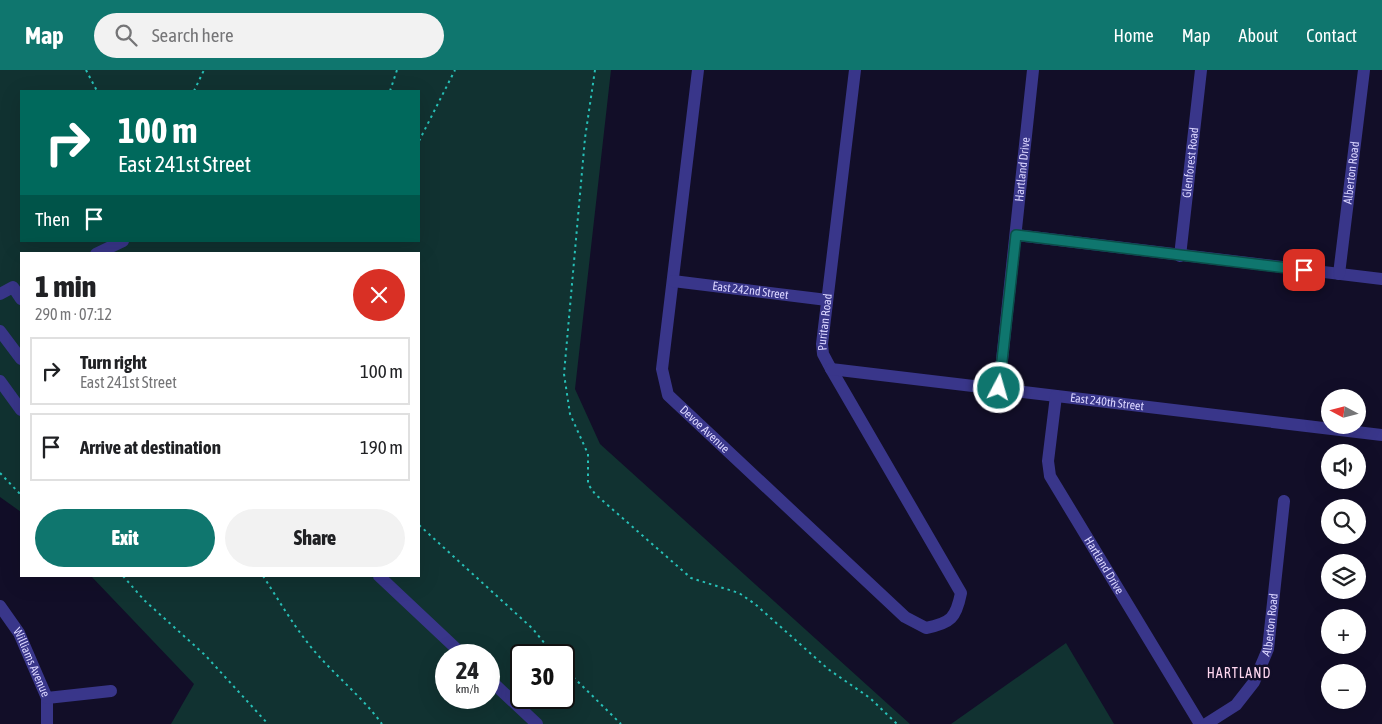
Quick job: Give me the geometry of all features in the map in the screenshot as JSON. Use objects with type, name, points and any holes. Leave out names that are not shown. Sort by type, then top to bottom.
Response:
[{"type":"street","name":"Devoe Avenue","points":[[698,70],[662,369],[668,395],[905,617],[926,628],[951,620],[958,608],[961,593],[951,572]]},
{"type":"street","name":"Puritan Road","points":[[855,70],[822,344],[823,354],[951,572]]},
{"type":"street","name":"Hartland Drive","points":[[999,388],[1033,70]]},
{"type":"street","name":"Glenforest Road","points":[[1180,256],[1201,70]]},
{"type":"street","name":"Alberton Road","points":[[1339,274],[1364,70]]},
{"type":"street","points":[[1016,235],[1382,279]]},
{"type":"street","points":[[100,252],[121,242]]},
{"type":"street","name":"East 242nd Street","points":[[673,281],[827,300]]},
{"type":"street","points":[[0,294],[17,285]]},
{"type":"street","points":[[0,332],[20,358]]},
{"type":"street","name":"East 240th Street","points":[[831,369],[1382,435]]},
{"type":"street","points":[[0,381],[20,409]]},
{"type":"street","name":"Hartland Drive","points":[[1056,396],[1048,461],[1050,476],[1200,724]]},
{"type":"street","name":"Alberton Road","points":[[1206,724],[1236,705],[1254,682],[1268,649],[1284,501]]},
{"type":"street","points":[[380,577],[451,644]]},
{"type":"street","name":"Williams Avenue","points":[[0,606],[19,632],[47,698],[47,724]]},
{"type":"street","points":[[500,689],[538,724]]},
{"type":"street","points":[[47,698],[111,691]]},
{"type":"path","points":[[86,70],[96,90]]},
{"type":"path","points":[[194,90],[204,70]]},
{"type":"path","points":[[390,90],[396,70]]},
{"type":"path","points":[[420,139],[455,70]]},
{"type":"path","points":[[595,70],[586,138],[564,374],[570,414],[588,454],[588,484],[595,494],[691,578],[738,593],[755,604],[828,669],[870,698],[898,724]]},
{"type":"path","points":[[0,473],[20,494]]},
{"type":"path","points":[[420,526],[533,629],[545,644]]},
{"type":"path","points":[[124,577],[144,600],[206,654],[268,724]]},
{"type":"path","points":[[264,577],[315,652],[365,700],[382,724]]},
{"type":"path","points":[[575,679],[621,724]]},
{"type":"green space","points":[[0,70],[611,70],[575,389],[600,444],[910,724],[171,724],[194,684],[92,577],[420,577],[420,252],[20,252],[20,511],[0,497]]},
{"type":"green space","points":[[1066,643],[1114,724],[951,724]]},
{"type":"district","name":"HARTLAND","points":[[1239,673]]},
{"type":"route","points":[[999,388],[1016,235],[1304,270]]}]
